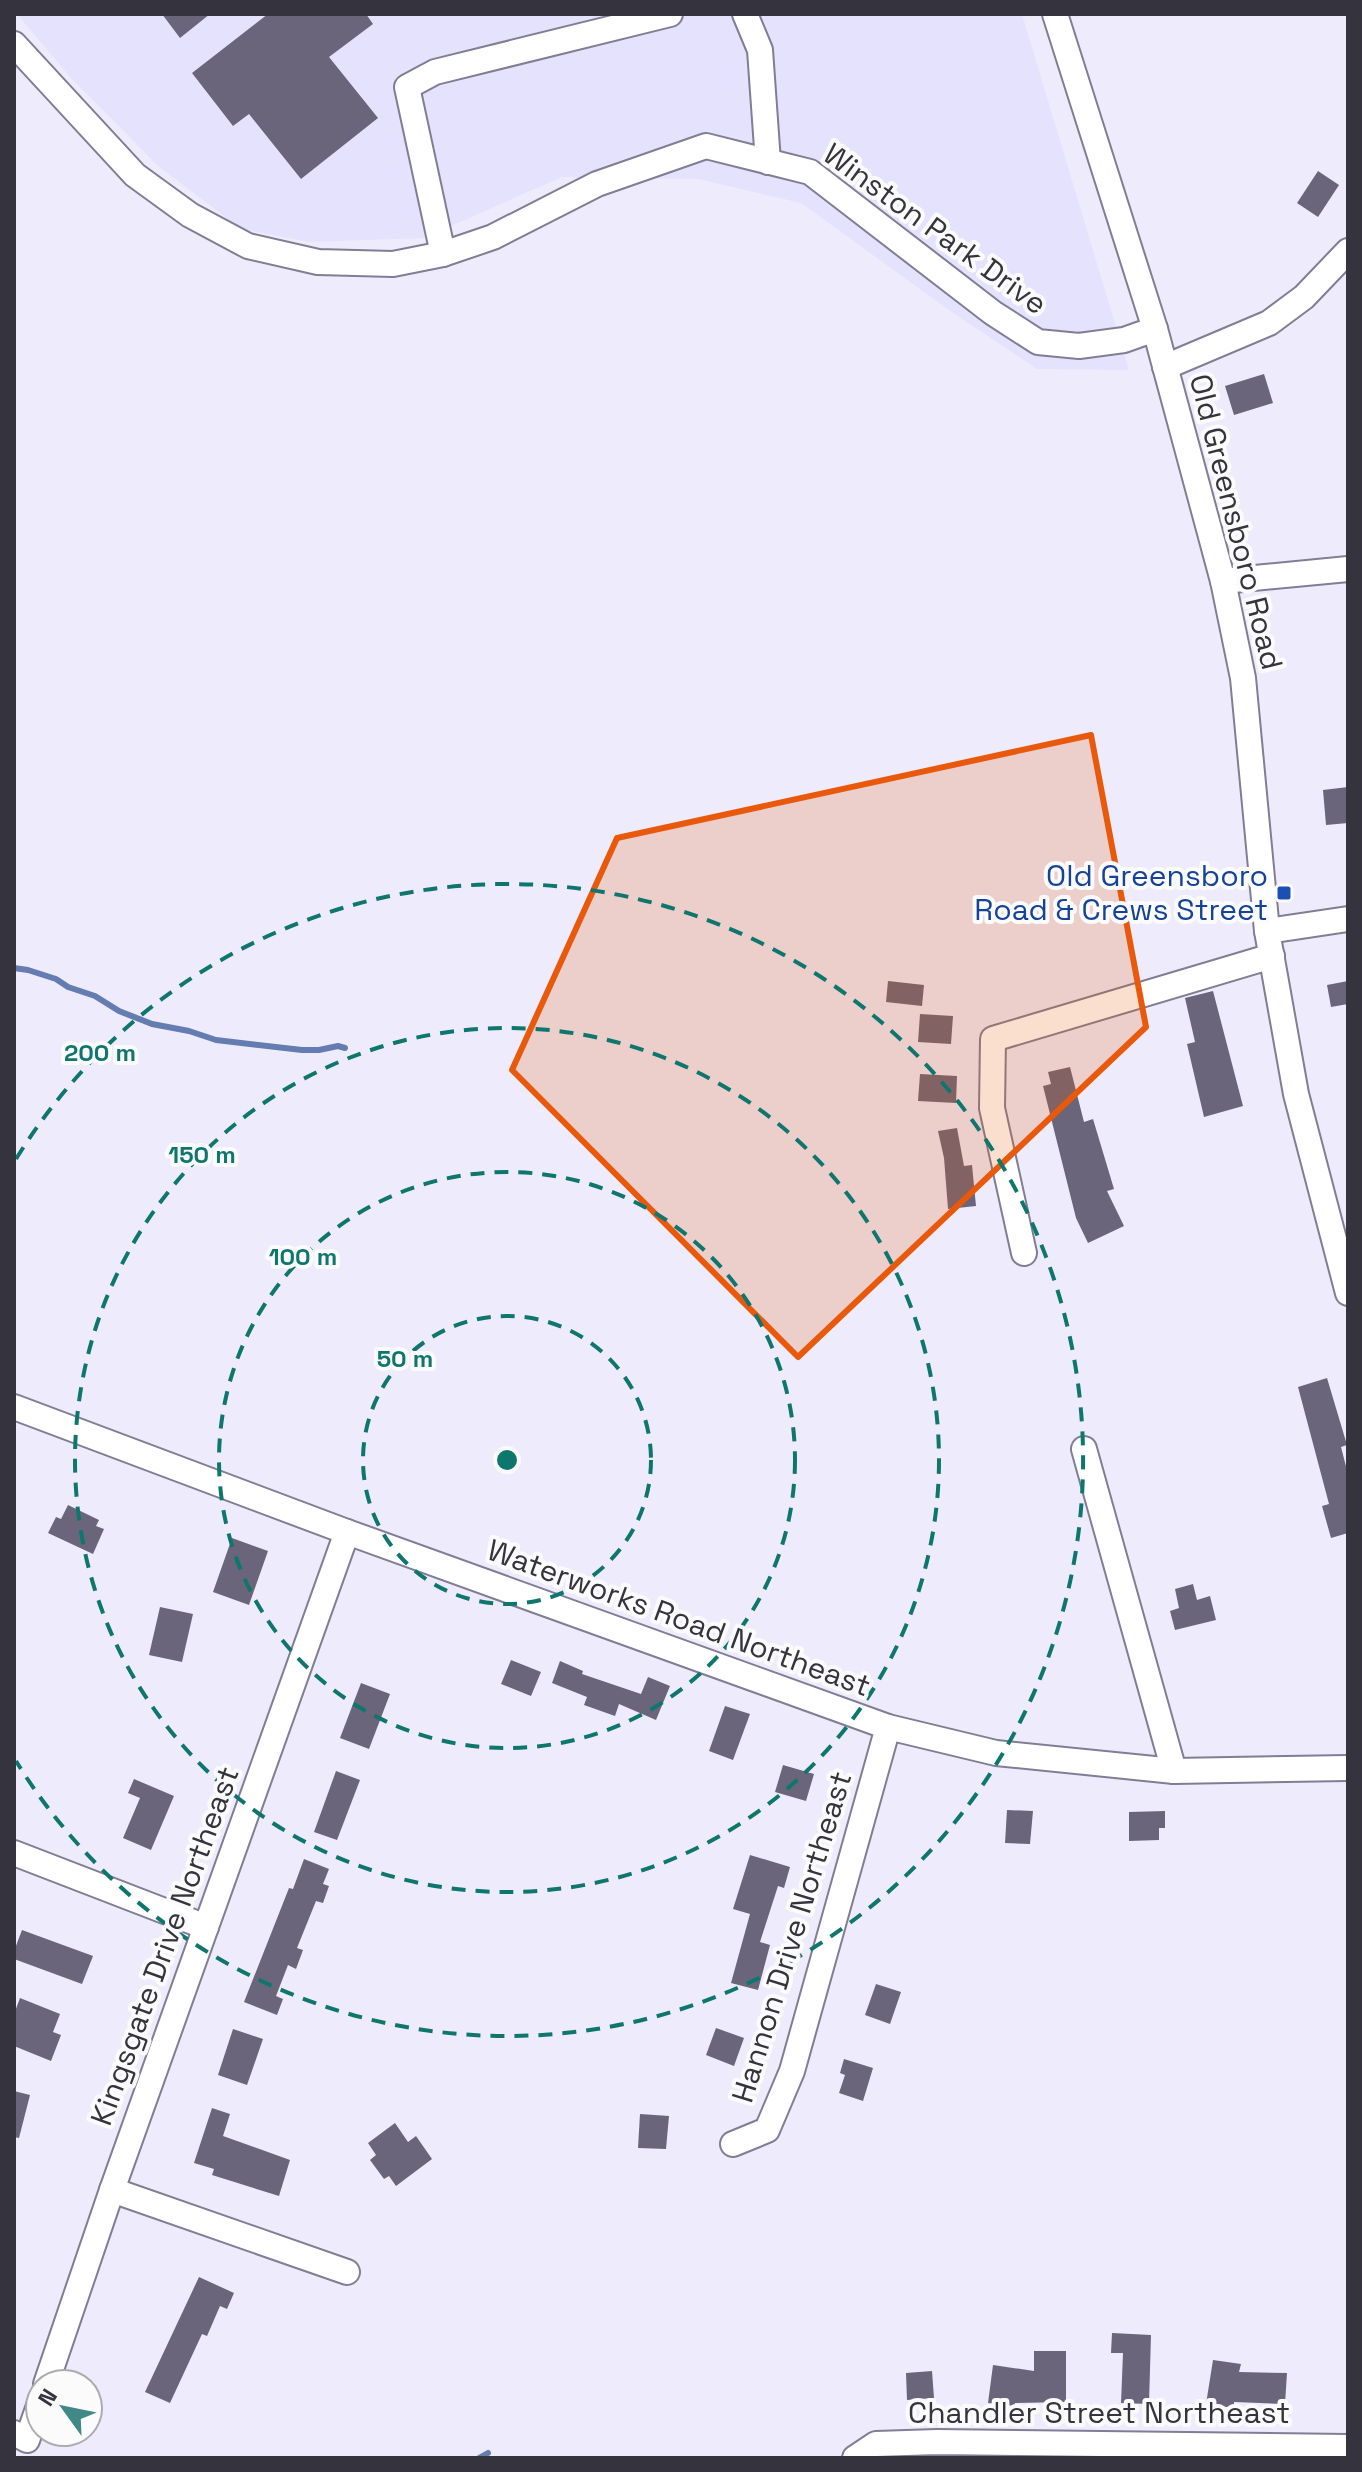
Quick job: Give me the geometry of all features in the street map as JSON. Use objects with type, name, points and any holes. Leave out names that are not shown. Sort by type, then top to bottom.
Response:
[{"type":"street","points":[[443,254],[407,87],[435,72],[670,14]]},
{"type":"street","points":[[745,14],[760,50],[768,162]]},
{"type":"street","name":"Old Greensboro Road","points":[[1055,14],[1155,329],[1223,581],[1243,678],[1267,931],[1296,1094],[1348,1293]]},
{"type":"street","name":"Winston Park Drive","points":[[19,61],[135,175],[190,215],[248,246],[318,262],[393,264],[443,254],[493,237],[597,184],[706,146],[810,172],[993,313],[1038,342],[1079,346],[1124,340],[1155,329]]},
{"type":"street","points":[[1165,367],[1269,323],[1304,297],[1348,251]]},
{"type":"street","points":[[1223,581],[1348,569]]},
{"type":"street","points":[[1267,931],[1348,919]]},
{"type":"street","points":[[1024,1253],[992,1108],[993,1039],[1272,956]]},
{"type":"street","name":"Waterworks Road Northeast","points":[[14,1407],[347,1532],[888,1727],[996,1753],[1174,1771],[1348,1768]]},
{"type":"street","points":[[1084,1449],[1174,1771]]},
{"type":"street","name":"Kingsgate Drive Northeast","points":[[51,2368],[347,1532]]},
{"type":"street","name":"Hannon Drive Northeast","points":[[733,2144],[767,2130],[792,2071],[888,1727]]},
{"type":"street","points":[[14,1853],[206,1927]]},
{"type":"street","points":[[112,2190],[347,2272]]},
{"type":"street","name":"Chandler Street Northeast","points":[[855,2458],[876,2444],[937,2442],[1348,2447]]},
{"type":"highlighted area","points":[[1091,735],[1146,1027],[798,1357],[512,1070],[617,838]]},
{"type":"shaded area","points":[[17,14],[1022,14],[1129,370],[1037,369],[953,313],[801,203],[698,179],[562,177],[424,238],[310,242],[241,229],[158,166],[70,77]]},
{"type":"building","points":[[162,14],[210,14],[180,38]]},
{"type":"building","points":[[268,14],[366,14],[373,24],[329,57],[378,118],[301,179],[249,114],[233,126],[192,73]]},
{"type":"building","points":[[1318,171],[1339,185],[1318,217],[1297,203]]},
{"type":"building","points":[[1264,374],[1273,403],[1234,415],[1225,386]]},
{"type":"building","points":[[1348,787],[1348,823],[1326,825],[1323,790]]},
{"type":"building","points":[[888,981],[924,985],[922,1006],[886,1002]]},
{"type":"building","points":[[1348,981],[1348,1004],[1331,1007],[1327,985]]},
{"type":"building","points":[[1213,991],[1243,1106],[1204,1117],[1187,1044],[1195,1042],[1185,998]]},
{"type":"building","points":[[920,1014],[953,1016],[951,1044],[918,1042]]},
{"type":"building","points":[[1070,1067],[1084,1122],[1093,1119],[1114,1189],[1107,1191],[1124,1226],[1088,1243],[1076,1218],[1043,1086],[1051,1084],[1048,1072]]},
{"type":"building","points":[[920,1074],[957,1076],[956,1103],[918,1101]]},
{"type":"building","points":[[957,1128],[964,1166],[972,1165],[976,1206],[948,1209],[944,1158],[938,1131]]},
{"type":"building","points":[[1327,1378],[1347,1445],[1341,1447],[1348,1474],[1348,1533],[1331,1538],[1322,1506],[1329,1504],[1298,1387]]},
{"type":"building","points":[[68,1505],[99,1520],[96,1526],[104,1529],[93,1554],[48,1533],[56,1517],[61,1519]]},
{"type":"building","points":[[232,1538],[268,1551],[249,1605],[213,1592]]},
{"type":"building","points":[[1193,1584],[1197,1600],[1210,1596],[1216,1620],[1175,1630],[1170,1611],[1179,1608],[1175,1589]]},
{"type":"building","points":[[160,1607],[193,1614],[182,1662],[149,1655]]},
{"type":"building","points":[[511,1660],[541,1672],[531,1696],[501,1684]]},
{"type":"building","points":[[560,1661],[583,1671],[582,1674],[641,1694],[648,1677],[670,1686],[656,1720],[619,1704],[615,1716],[584,1705],[587,1697],[552,1683]]},
{"type":"building","points":[[361,1683],[390,1694],[369,1749],[340,1738]]},
{"type":"building","points":[[725,1706],[750,1714],[733,1760],[709,1751]]},
{"type":"building","points":[[783,1765],[814,1774],[806,1801],[775,1792]]},
{"type":"building","points":[[336,1771],[360,1780],[337,1840],[314,1832]]},
{"type":"building","points":[[134,1779],[174,1796],[151,1850],[123,1838],[140,1798],[128,1793]]},
{"type":"building","points":[[1007,1810],[1033,1811],[1030,1844],[1005,1843]]},
{"type":"building","points":[[1165,1811],[1165,1828],[1159,1828],[1159,1840],[1129,1841],[1129,1812]]},
{"type":"building","points":[[750,1855],[790,1867],[784,1888],[778,1886],[760,1942],[770,1945],[758,1990],[731,1983],[750,1914],[733,1909]]},
{"type":"building","points":[[304,1859],[329,1869],[323,1884],[329,1886],[323,1903],[316,1901],[297,1948],[303,1950],[296,1969],[288,1965],[276,1996],[283,1999],[277,2015],[244,2002],[289,1888],[293,1889]]},
{"type":"building","points":[[22,1930],[93,1956],[82,1984],[14,1959]]},
{"type":"building","points":[[876,1984],[901,1992],[890,2024],[865,2015]]},
{"type":"building","points":[[20,1998],[60,2014],[53,2032],[61,2035],[51,2061],[14,2046],[14,2014]]},
{"type":"building","points":[[716,2028],[744,2038],[734,2066],[706,2055]]},
{"type":"building","points":[[233,2029],[263,2039],[247,2085],[218,2075]]},
{"type":"building","points":[[844,2059],[873,2068],[863,2101],[839,2093],[845,2075],[840,2073]]},
{"type":"building","points":[[14,2091],[30,2095],[19,2138],[14,2137]]},
{"type":"building","points":[[212,2108],[230,2114],[223,2136],[290,2160],[279,2196],[212,2175],[214,2169],[194,2163]]},
{"type":"building","points":[[640,2114],[669,2116],[666,2149],[638,2148]]},
{"type":"building","points":[[395,2123],[408,2142],[416,2136],[432,2159],[396,2186],[389,2176],[384,2179],[370,2160],[376,2155],[368,2143]]},
{"type":"building","points":[[199,2277],[234,2293],[227,2309],[220,2306],[207,2336],[202,2334],[170,2403],[145,2392]]},
{"type":"building","points":[[1112,2333],[1151,2335],[1149,2404],[1121,2403],[1123,2353],[1111,2353]]},
{"type":"building","points":[[1034,2351],[1066,2351],[1066,2402],[1015,2403],[1014,2406],[988,2403],[993,2365],[1034,2371]]},
{"type":"building","points":[[1213,2360],[1241,2364],[1239,2372],[1287,2373],[1285,2404],[1234,2402],[1234,2408],[1206,2404]]},
{"type":"building","points":[[932,2371],[934,2398],[907,2400],[906,2373]]},
{"type":"waterway","points":[[14,968],[56,979],[152,1024],[216,1040],[302,1050],[345,1048]]},
{"type":"waterway","points":[[479,2458],[488,2453]]},
{"type":"place","name":"Old Greensboro Road & Crews Street","points":[[1284,893]]}]
